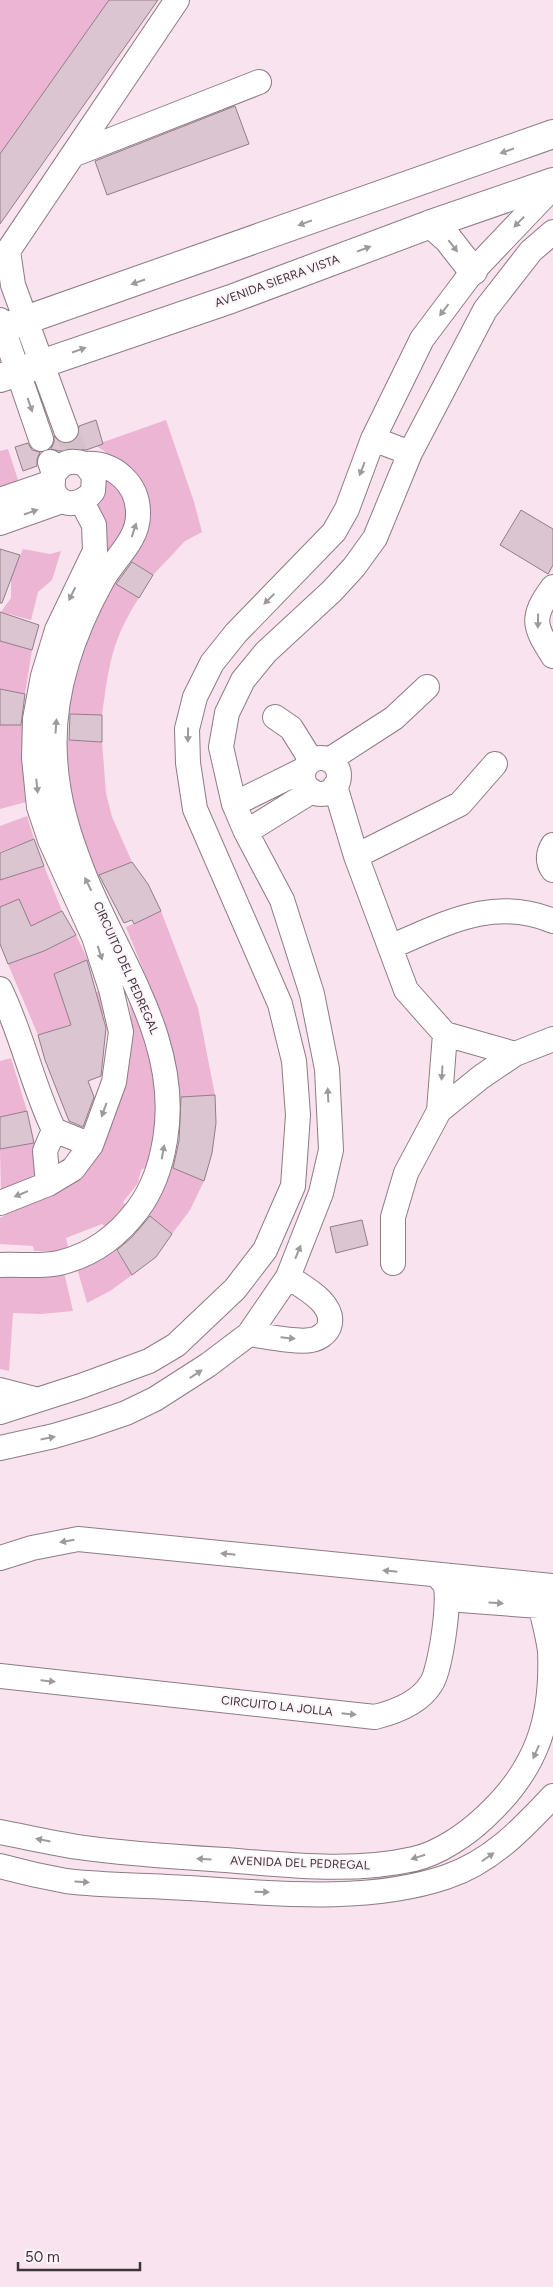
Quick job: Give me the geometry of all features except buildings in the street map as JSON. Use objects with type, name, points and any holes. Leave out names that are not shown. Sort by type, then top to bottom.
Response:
[{"type":"main road","points":[[7,325],[553,134]]},
{"type":"main road","name":"AVENIDA SIERRA VISTA","points":[[20,371],[231,299],[431,224],[553,182]]},
{"type":"main road","points":[[431,224],[448,239],[473,271]]},
{"type":"street","points":[[41,439],[7,325],[13,285],[4,255],[75,154],[177,0]]},
{"type":"street","points":[[75,154],[259,82]]},
{"type":"street","points":[[0,1412],[35,1399],[81,1386],[149,1361],[176,1345],[235,1289],[265,1250],[293,1186],[298,1115],[294,1061],[280,1004],[195,809],[188,763],[187,729],[195,697],[212,663],[236,633],[334,532],[347,509],[373,439],[422,339],[473,271],[553,187]]},
{"type":"street","points":[[0,1448],[54,1436],[126,1413],[186,1380],[249,1334],[288,1276],[321,1193],[331,1150],[327,1068],[312,994],[282,900],[246,832],[234,804],[221,747],[227,713],[242,680],[266,652],[332,591],[354,567],[375,538],[410,453],[485,310],[531,251],[553,232]]},
{"type":"street","points":[[20,371],[66,430]]},
{"type":"street","points":[[373,439],[410,453]]},
{"type":"street","points":[[0,500],[60,484],[93,491],[95,484],[94,476],[79,459],[64,464],[60,484],[0,523]]},
{"type":"street","name":"CIRCUITO DEL PEDREGAL","points":[[0,1203],[48,1184],[73,1170],[91,1145],[114,1082],[121,1032],[111,988],[94,937],[50,840],[39,807],[34,758],[35,719],[43,676],[56,630],[77,586],[132,538],[138,515],[129,483],[113,468],[79,459]]},
{"type":"street","name":"CIRCUITO DEL PEDREGAL","points":[[0,1264],[58,1264],[94,1251],[124,1228],[146,1198],[161,1162],[167,1127],[168,1095],[161,1047],[137,990],[83,874],[65,823],[60,801],[55,756],[57,701],[75,636],[101,564],[94,525],[60,484]]},
{"type":"street","points":[[553,587],[538,612],[538,631],[553,656]]},
{"type":"street","points":[[246,832],[318,774],[394,718],[427,687]]},
{"type":"street","points":[[274,717],[291,728],[318,774],[356,856],[406,990],[445,1034],[515,1054]]},
{"type":"street","points":[[356,856],[460,804],[495,764]]},
{"type":"street","points":[[234,804],[318,774]]},
{"type":"street","points":[[553,845],[549,854],[549,861],[553,870]]},
{"type":"street","points":[[390,947],[468,914],[505,910],[540,915],[553,920]]},
{"type":"street","points":[[0,989],[8,1006],[39,1099],[54,1130],[91,1145]]},
{"type":"street","points":[[439,1111],[445,1034]]},
{"type":"street","points":[[393,1263],[393,1216],[406,1173],[439,1111],[481,1077],[515,1054],[553,1039]]},
{"type":"street","points":[[48,1184],[45,1151],[54,1130]]},
{"type":"street","points":[[293,1186],[321,1193]]},
{"type":"street","points":[[0,1254],[35,1256],[56,1254],[69,1250],[110,1227],[146,1198]]},
{"type":"street","points":[[249,1334],[310,1341],[326,1333],[330,1326],[330,1313],[320,1300],[288,1276]]},
{"type":"street","points":[[0,1390],[35,1399]]},
{"type":"street","points":[[0,1558],[32,1548],[78,1539],[438,1576],[545,1596]]},
{"type":"street","name":"CIRCUITO LA JOLLA","points":[[0,1676],[376,1717],[392,1713],[413,1700],[431,1684],[439,1666],[447,1599],[446,1586],[438,1576]]},
{"type":"street","points":[[447,1599],[545,1596]]},
{"type":"street","name":"AVENIDA DEL PEDREGAL","points":[[0,1832],[78,1847],[289,1865],[377,1866],[417,1859],[473,1828],[515,1786],[530,1764],[540,1742],[548,1716],[551,1690],[545,1596]]},
{"type":"street","points":[[0,1866],[67,1881],[288,1893],[366,1893],[411,1887],[448,1877],[483,1860],[505,1844],[553,1796]]},
{"type":"street","points":[[288,1893],[289,1865]]},
{"type":"shaded area","points":[[0,0],[113,0],[0,158]]},
{"type":"shaded area","points":[[166,420],[194,502],[202,532],[185,541],[153,575],[125,557],[145,533],[123,464],[95,445]]},
{"type":"shaded area","points":[[8,449],[19,483],[0,490],[0,451]]},
{"type":"shaded area","points":[[120,477],[135,522],[103,558],[92,500],[97,479]]},
{"type":"shaded area","points":[[23,549],[50,554],[61,551],[52,580],[38,592],[31,620],[1,612],[11,598],[11,577]]},
{"type":"shaded area","points":[[109,579],[139,598],[117,641],[109,668],[102,715],[67,714],[78,657]]},
{"type":"shaded area","points":[[0,641],[32,650],[25,694],[0,689]]},
{"type":"shaded area","points":[[0,725],[22,725],[22,757],[26,802],[0,809]]},
{"type":"shaded area","points":[[66,740],[102,742],[106,793],[112,817],[132,862],[98,876],[84,853],[72,800]]},
{"type":"shaded area","points":[[27,816],[34,839],[0,852],[0,826]]},
{"type":"shaded area","points":[[44,866],[62,911],[31,926],[19,900],[0,907],[0,880]]},
{"type":"shaded area","points":[[161,911],[198,1008],[215,1095],[177,1098],[155,999],[126,927]]},
{"type":"shaded area","points":[[76,935],[88,960],[55,974],[64,1003],[99,991],[107,1013],[38,1035],[8,964],[44,951]]},
{"type":"shaded area","points":[[124,974],[156,1059],[156,1161],[141,1170],[138,1183],[123,1202],[126,1205],[119,1217],[107,1228],[102,1224],[66,1238],[68,1247],[55,1251],[34,1251],[33,1246],[0,1244],[0,1218],[56,1186],[129,1056],[131,1015]]},
{"type":"shaded area","points":[[11,1058],[27,1111],[0,1117],[0,1061]]},
{"type":"shaded area","points":[[35,1143],[39,1180],[1,1192],[0,1149]]},
{"type":"shaded area","points":[[168,1165],[204,1181],[190,1210],[172,1234],[144,1211]]},
{"type":"shaded area","points":[[113,1245],[132,1275],[110,1291],[87,1303],[77,1268]]},
{"type":"shaded area","points":[[64,1272],[73,1311],[41,1314],[13,1313],[9,1371],[0,1369],[0,1273]]},
{"type":"tunnel","points":[[66,430],[75,453]]}]
